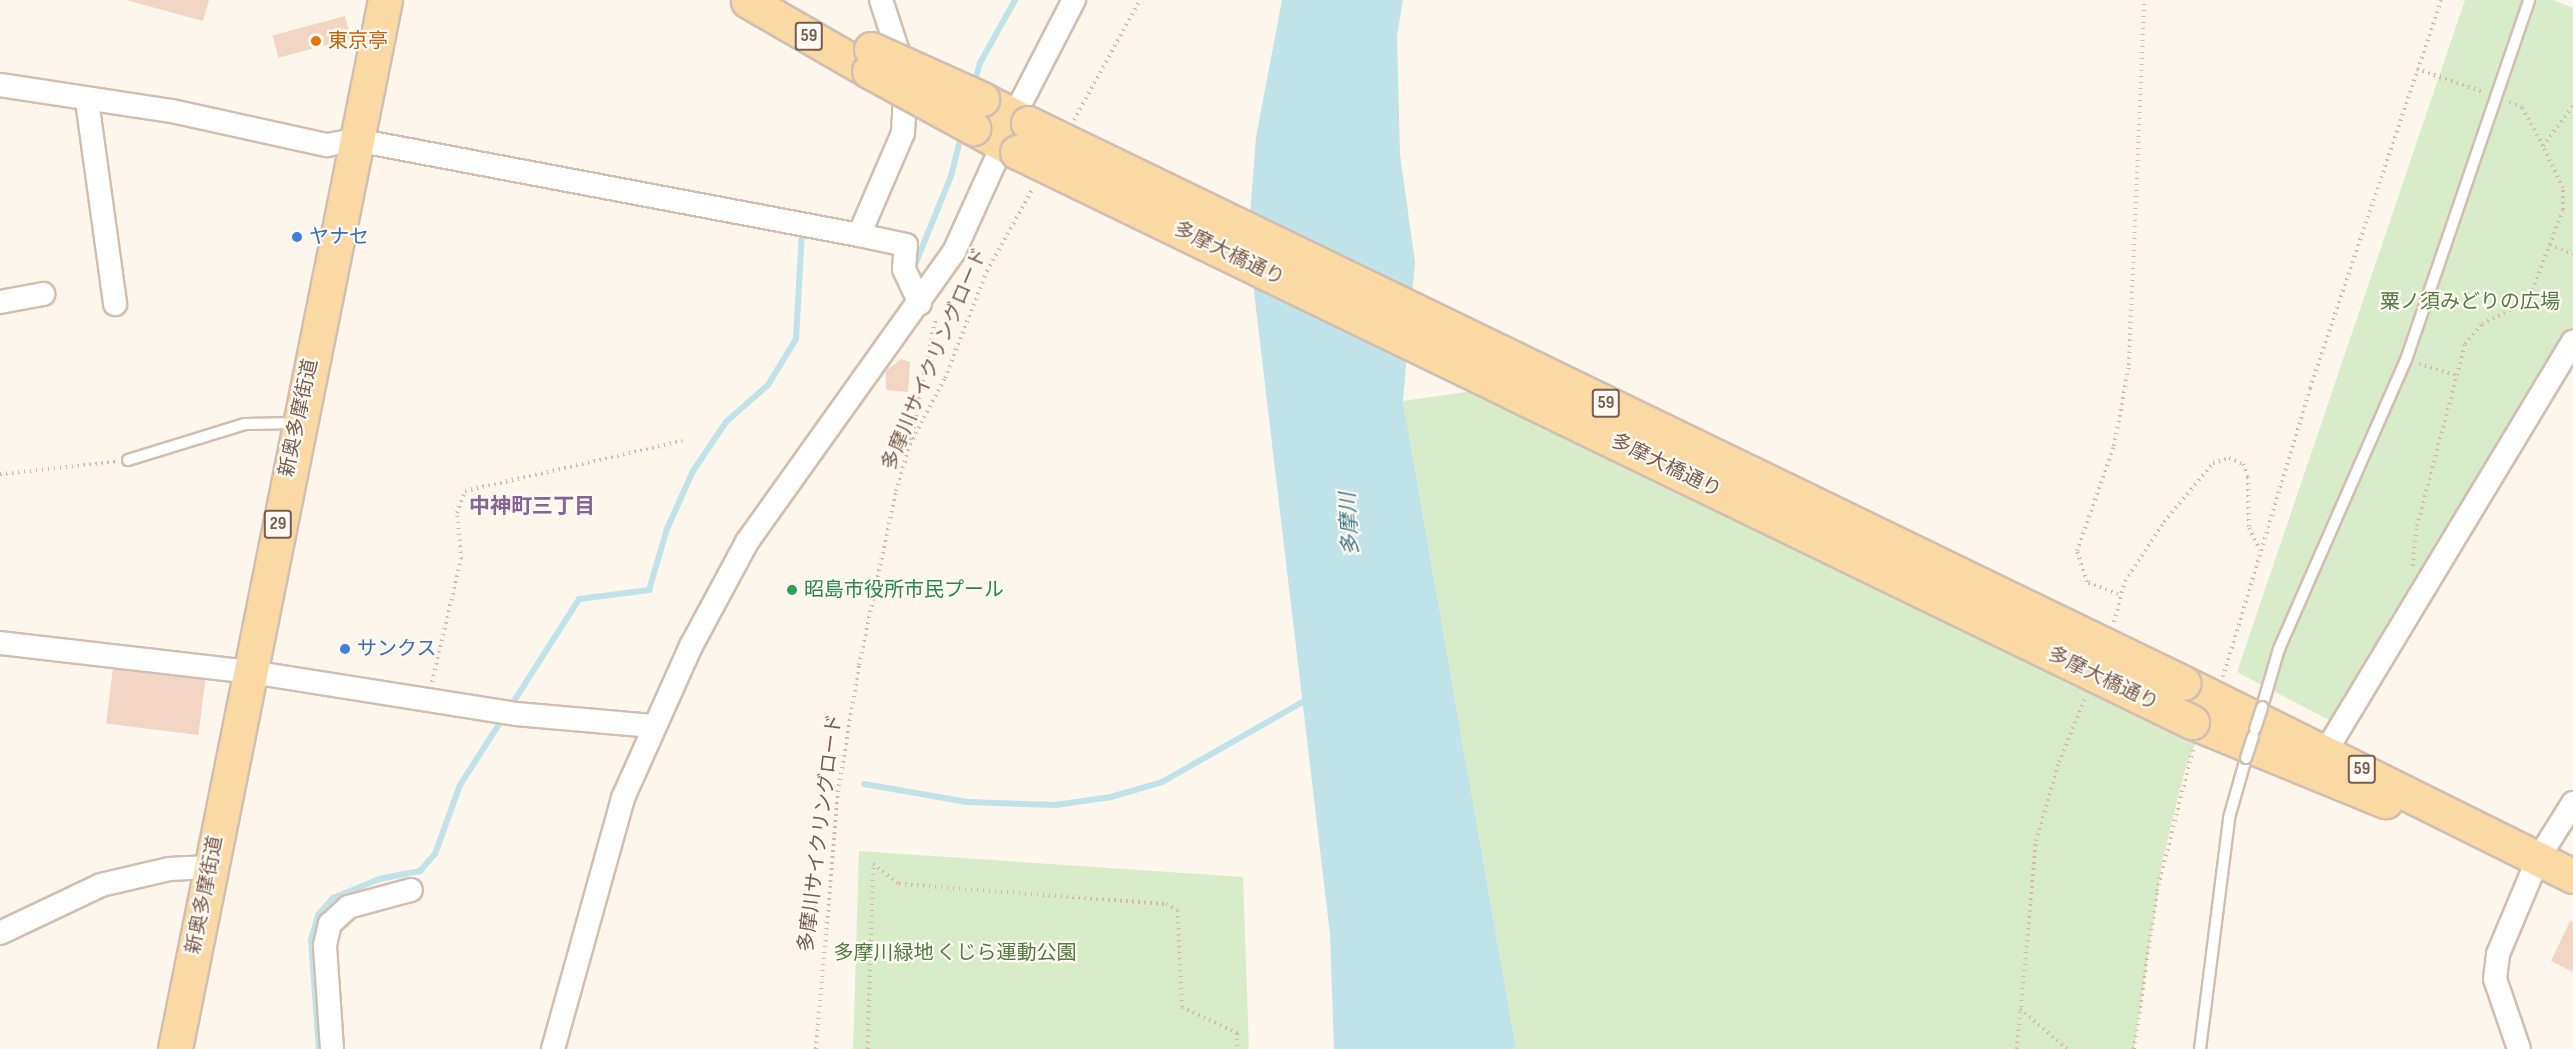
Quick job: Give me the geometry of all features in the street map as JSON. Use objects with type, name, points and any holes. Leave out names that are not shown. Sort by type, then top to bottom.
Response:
[{"type":"main road","name":"新奥多摩街道","points":[[175,1049],[251,672],[297,423],[385,0]]},
{"type":"main road","name":"多摩大橋通り","points":[[747,0],[1015,134],[2202,715],[2538,859]]},
{"type":"main road","name":"多摩大橋通り","points":[[1015,134],[2184,682],[2202,715],[2326,751],[2573,876]]},
{"type":"street","points":[[859,235],[903,133],[906,76],[881,0]]},
{"type":"street","points":[[553,1049],[613,831],[652,726],[747,542],[923,302],[954,252],[1015,134],[1074,0]]},
{"type":"street","points":[[0,85],[87,101],[171,111],[327,145],[356,140],[906,244],[904,268],[923,302]]},
{"type":"street","points":[[87,101],[115,304]]},
{"type":"street","points":[[0,302],[43,294]]},
{"type":"street","points":[[2326,751],[2573,342]]},
{"type":"street","points":[[0,643],[251,672],[516,714],[652,726]]},
{"type":"street","points":[[2519,1049],[2494,979],[2498,954],[2538,859],[2573,803]]},
{"type":"street","points":[[0,933],[101,885],[169,869],[210,867]]},
{"type":"street","points":[[332,1049],[325,945],[330,924],[348,907],[411,890]]},
{"type":"lane","points":[[2200,1049],[2229,818],[2279,649],[2406,360],[2494,96],[2529,0]]},
{"type":"lane","points":[[128,460],[245,424],[297,423]]},
{"type":"path","points":[[1071,125],[1140,0]]},
{"type":"path","points":[[2118,594],[2087,582],[2077,551],[2114,446],[2129,365],[2144,0]]},
{"type":"path","points":[[2134,1049],[2163,858],[2184,773],[2202,715],[2227,669],[2260,551],[2441,0]]},
{"type":"path","points":[[2417,69],[2522,107],[2543,146],[2564,198],[2550,245],[2528,301],[2473,332],[2456,375],[2417,526],[2412,575],[2422,591]]},
{"type":"path","points":[[2543,146],[2573,106]]},
{"type":"path","name":"多摩川サイクリングロード","points":[[816,1049],[838,792],[859,665],[910,444],[945,378],[987,271],[1040,176]]},
{"type":"path","points":[[2550,245],[2573,254]]},
{"type":"path","points":[[910,444],[923,302]]},
{"type":"path","points":[[2425,365],[2456,375]]},
{"type":"path","points":[[426,700],[445,637],[460,559],[457,513],[465,491],[682,441]]},
{"type":"path","points":[[2109,634],[2118,594],[2193,484],[2213,463],[2229,458],[2243,464],[2248,477],[2247,518],[2260,551]]},
{"type":"path","points":[[0,474],[128,460]]},
{"type":"path","points":[[2018,1049],[2036,841],[2059,762],[2090,687]]},
{"type":"path","points":[[868,1049],[873,864],[899,885],[1172,907],[1178,910],[1182,1007],[1237,1033],[1237,1049]]},
{"type":"path","points":[[2020,1009],[2067,1049]]},
{"type":"green space","name":"粟ノ須みどりの広場","points":[[2465,0],[2553,0],[2573,8],[2573,331],[2329,720],[2237,672]]},
{"type":"green space","points":[[1501,387],[2202,726],[2184,773],[2163,858],[2134,1049],[1516,1049],[1403,401]]},
{"type":"green space","name":"多摩川緑地 くじら運動公園","points":[[859,851],[1243,877],[1249,1049],[853,1049]]},
{"type":"water","name":"多摩川","points":[[1282,0],[1403,0],[1397,36],[1400,155],[1415,262],[1403,401],[1516,1049],[1334,1049],[1330,934],[1248,241],[1256,137]]},
{"type":"building","points":[[126,0],[209,0],[203,21]]},
{"type":"building","points":[[345,16],[351,38],[279,58],[273,35]]},
{"type":"building","points":[[901,359],[910,362],[908,392],[886,390],[886,371]]},
{"type":"building","points":[[113,668],[205,679],[198,735],[106,724]]},
{"type":"building","points":[[2570,921],[2573,922],[2573,972],[2551,961]]},
{"type":"waterway","points":[[974,85],[980,63],[1015,0]]},
{"type":"waterway","points":[[913,270],[951,176],[962,133]]},
{"type":"waterway","points":[[509,709],[579,599],[649,590],[667,529],[693,471],[726,422],[768,385],[796,339],[802,233]]},
{"type":"waterway","points":[[864,784],[967,802],[1055,805],[1111,797],[1162,782],[1303,702]]},
{"type":"waterway","points":[[319,1049],[311,940],[318,915],[333,898],[379,879],[420,871],[435,854],[460,785],[503,718]]},
{"type":"place","name":"東京亭","points":[[316,41]]},
{"type":"place","name":"ヤナセ","points":[[297,237]]},
{"type":"place","name":"昭島市役所市民プール","points":[[792,590]]},
{"type":"place","name":"サンクス","points":[[345,649]]},
{"type":"district","name":"中神町三丁目","points":[[532,507]]}]
